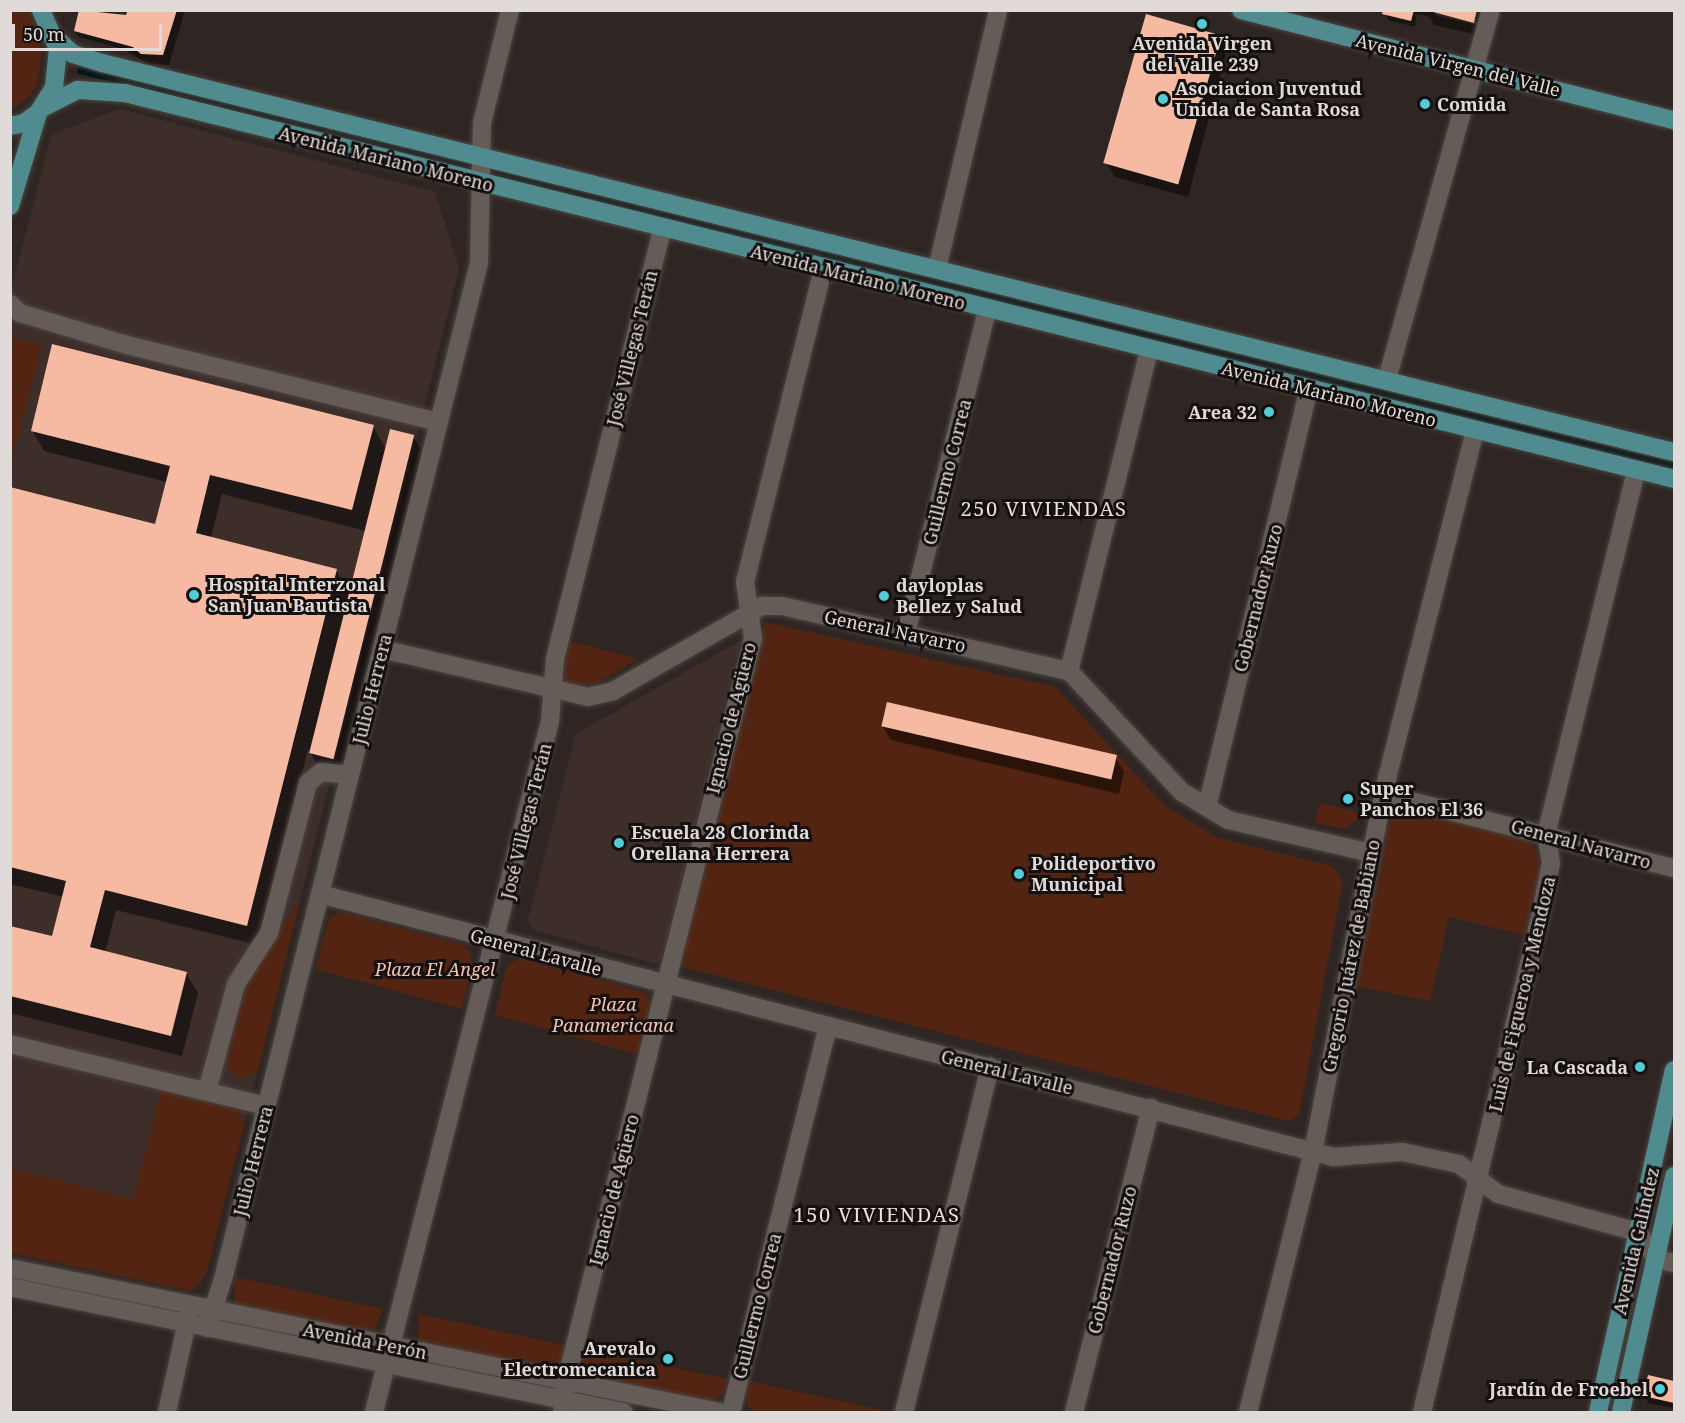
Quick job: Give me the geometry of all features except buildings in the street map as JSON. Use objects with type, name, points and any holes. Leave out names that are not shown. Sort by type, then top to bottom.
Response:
[{"type":"main road","points":[[10,206],[41,110],[58,66],[54,36],[41,10]]},
{"type":"main road","name":"Avenida Virgen del Valle","points":[[1241,10],[1674,120]]},
{"type":"main road","name":"Avenida Mariano Moreno","points":[[54,36],[73,54],[102,63],[1387,379],[1674,452]]},
{"type":"main road","name":"Avenida Mariano Moreno","points":[[10,126],[24,123],[41,110],[78,90],[107,89],[987,310],[1674,479]]},
{"type":"main road","name":"Avenida Galíndez","points":[[1598,1413],[1674,1070]]},
{"type":"main road","name":"Avenida Galíndez","points":[[1621,1413],[1674,1176]]},
{"type":"street","name":"Julio Herrera","points":[[207,1328],[267,1106],[479,263],[482,123],[510,10]]},
{"type":"street","points":[[937,269],[998,10]]},
{"type":"street","points":[[1387,379],[1476,70],[1491,10]]},
{"type":"street","name":"José Villegas Terán","points":[[374,1413],[384,1363],[391,1346],[496,942],[550,721],[555,659],[663,227]]},
{"type":"street","name":"Ignacio de Agüero","points":[[563,1407],[566,1381],[664,984],[753,639],[745,582],[823,268]]},
{"type":"street","points":[[10,304],[20,313],[127,345],[439,422]]},
{"type":"street","name":"Guillermo Correa","points":[[906,633],[987,310]]},
{"type":"street","points":[[1149,350],[1069,671],[1182,792],[1228,820],[1371,854]]},
{"type":"street","name":"Gobernador Ruzo","points":[[1207,807],[1309,389]]},
{"type":"street","name":"Gregorio Juárez de Babiano","points":[[1248,1413],[1313,1152],[1383,794],[1474,430]]},
{"type":"street","name":"Luis de Figueroa y Mendoza","points":[[1422,1413],[1480,1181],[1551,863],[1546,835],[1636,470]]},
{"type":"street","name":"General Navarro","points":[[382,649],[588,697],[613,691],[762,606],[782,606],[1069,671]]},
{"type":"street","points":[[207,1091],[236,984],[269,933],[308,783],[321,772],[350,775]]},
{"type":"street","name":"General Navarro","points":[[1383,794],[1674,868]]},
{"type":"street","name":"General Lavalle","points":[[320,894],[496,942],[1150,1108],[1333,1157],[1402,1152],[1459,1164],[1498,1194],[1638,1232]]},
{"type":"street","name":"Guillermo Correa","points":[[731,1413],[828,1026]]},
{"type":"street","points":[[10,1044],[267,1106]]},
{"type":"street","points":[[904,1413],[990,1067]]},
{"type":"street","name":"Gobernador Ruzo","points":[[1074,1413],[1150,1108]]},
{"type":"street","points":[[1638,1232],[1656,1259],[1674,1263]]},
{"type":"street","name":"Avenida Perón","points":[[10,1268],[720,1413]]},
{"type":"street","name":"Avenida Perón","points":[[10,1287],[384,1363],[563,1407],[623,1413]]},
{"type":"street","points":[[166,1413],[191,1305]]},
{"type":"shaded area","name":"Hospital Interzonal San Juan Bautista","points":[[120,109],[435,192],[459,268],[206,1275],[191,1291],[11,1253],[11,289],[52,134]]},
{"type":"shaded area","name":"Escuela 28 Clorinda Orellana Herrera","points":[[740,641],[662,959],[655,964],[534,930],[528,920],[576,734]]},
{"type":"green space","points":[[11,10],[31,13],[42,55],[37,85],[29,97],[11,109]]},
{"type":"green space","points":[[10,337],[42,345],[11,464]]},
{"type":"green space","name":"Polideportivo Municipal","points":[[765,622],[1055,687],[1165,806],[1218,838],[1332,866],[1343,881],[1299,1115],[1288,1121],[684,967],[678,962]]},
{"type":"green space","points":[[570,641],[638,659],[598,683],[570,685],[563,676]]},
{"type":"green space","points":[[1320,803],[1359,812],[1356,821],[1344,829],[1315,823]]},
{"type":"green space","points":[[1408,810],[1528,840],[1537,854],[1541,874],[1525,935],[1449,917],[1430,1001],[1355,986],[1390,820]]},
{"type":"green space","points":[[300,902],[258,1071],[240,1079],[225,1065],[250,972]]},
{"type":"green space","name":"Plaza El Angel","points":[[340,912],[461,944],[469,949],[473,964],[462,1009],[315,969],[329,918]]},
{"type":"green space","name":"Plaza Panamericana","points":[[521,958],[646,993],[651,1005],[639,1055],[495,1015],[509,964]]},
{"type":"green space","points":[[161,1091],[239,1110],[244,1126],[206,1275],[191,1291],[11,1253],[11,1168],[133,1199]]},
{"type":"green space","points":[[235,1277],[383,1309],[374,1330],[364,1333],[243,1309],[234,1302]]},
{"type":"green space","points":[[419,1314],[568,1346],[558,1367],[548,1369],[427,1345],[418,1338]]},
{"type":"green space","points":[[584,1349],[728,1379],[725,1392],[711,1403],[593,1380],[583,1373]]},
{"type":"green space","points":[[748,1381],[892,1412],[757,1412],[748,1406],[745,1394]]},
{"type":"waterway","points":[[80,71],[1674,466]]},
{"type":"place","name":"Avenida Virgen del Valle 239","points":[[1202,24]]},
{"type":"place","name":"Asociacion Juventud Unida de Santa Rosa","points":[[1163,99]]},
{"type":"place","name":"Comida","points":[[1425,104]]},
{"type":"place","name":"Area 32","points":[[1269,412]]},
{"type":"place","name":"Hospital Interzonal San Juan Bautista","points":[[194,595]]},
{"type":"place","name":"dayloplas Bellez y Salud","points":[[884,596]]},
{"type":"place","name":"Super Panchos El 36","points":[[1348,799]]},
{"type":"place","name":"Escuela 28 Clorinda Orellana Herrera","points":[[619,843]]},
{"type":"place","name":"Polideportivo Municipal","points":[[1019,874]]},
{"type":"place","name":"La Cascada","points":[[1640,1067]]},
{"type":"place","name":"Arevalo Electromecanica","points":[[668,1359]]},
{"type":"place","name":"Jardín de Froebel","points":[[1660,1389]]},
{"type":"district","name":"250 VIVIENDAS","points":[[1044,508]]},
{"type":"district","name":"150 VIVIENDAS","points":[[877,1214]]}]
